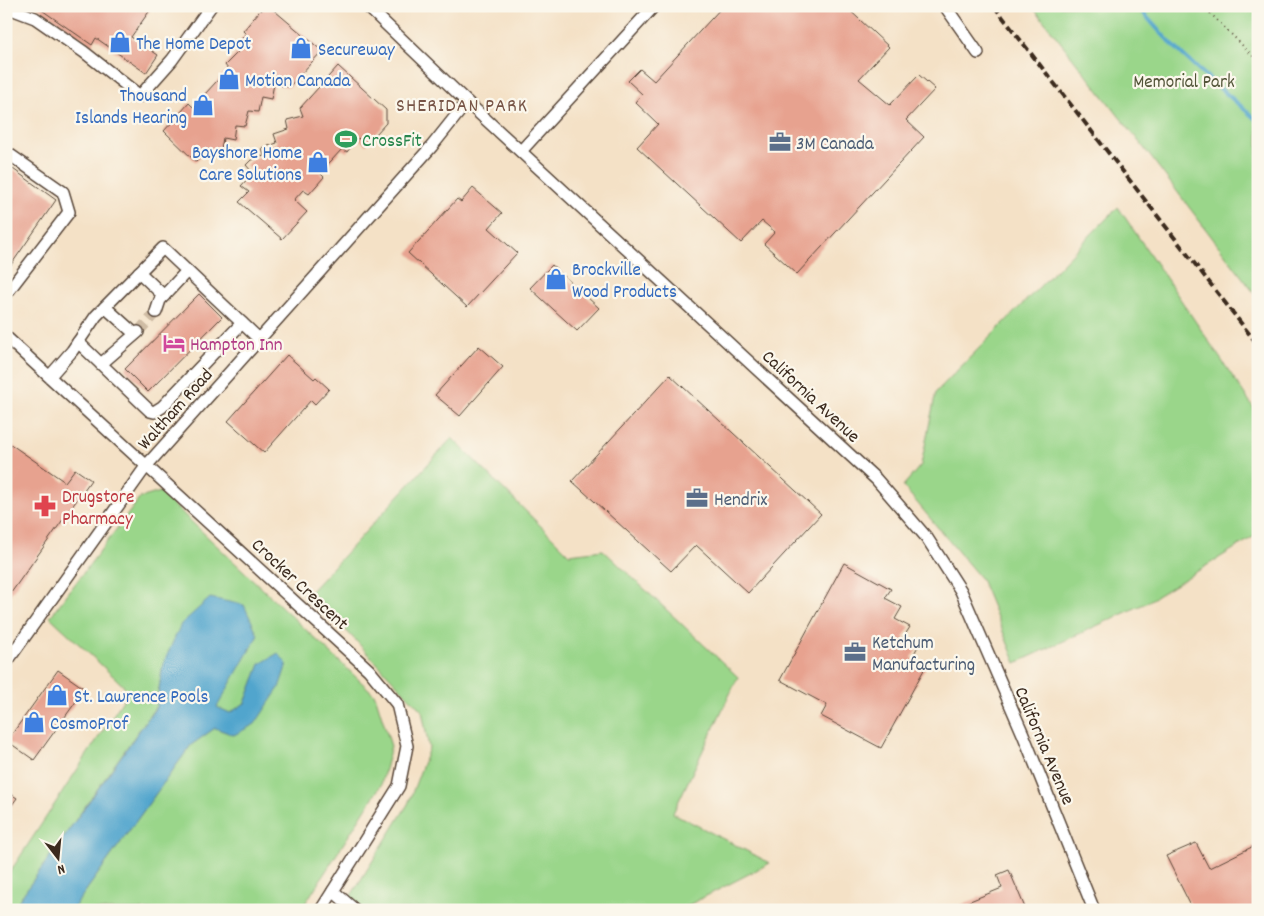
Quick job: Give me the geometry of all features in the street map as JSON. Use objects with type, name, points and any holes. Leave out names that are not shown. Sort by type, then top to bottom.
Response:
[{"type":"street","points":[[6,7],[35,18],[84,52],[140,96],[172,60],[211,6]]},
{"type":"street","name":"California Avenue","points":[[367,6],[467,102],[876,479],[927,538],[961,591],[1023,734],[1094,910]]},
{"type":"street","points":[[522,151],[654,6]]},
{"type":"street","points":[[945,6],[978,53]]},
{"type":"street","name":"Waltham Road","points":[[6,663],[147,465],[432,146],[467,102]]},
{"type":"street","points":[[6,294],[69,212],[63,192],[8,157]]},
{"type":"street","points":[[50,376],[78,342],[96,316],[164,248],[259,339]]},
{"type":"street","points":[[156,312],[160,300],[187,271]]},
{"type":"street","points":[[140,272],[164,296]]},
{"type":"street","points":[[101,364],[136,333],[106,307]]},
{"type":"street","points":[[78,342],[150,411],[154,412],[162,407],[242,324]]},
{"type":"street","name":"Crocker Crescent","points":[[6,337],[369,670],[397,704],[407,746],[399,786],[321,910]]},
{"type":"street","points":[[333,891],[355,910]]},
{"type":"path","points":[[1204,6],[1258,61]]},
{"type":"green space","name":"Memorial Park","points":[[1032,6],[1258,6],[1258,298],[1144,148]]},
{"type":"green space","points":[[1118,207],[1258,414],[1258,534],[1144,604],[1016,663],[981,579],[903,486],[921,465],[936,392]]},
{"type":"green space","points":[[452,438],[569,554],[603,550],[738,677],[673,813],[770,863],[679,910],[342,910],[408,804],[429,748],[422,711],[310,592]]},
{"type":"green space","points":[[160,492],[375,695],[391,746],[381,785],[301,910],[72,910],[191,745],[215,728],[234,735],[260,665],[245,703],[230,713],[216,707],[258,635],[163,664],[156,706],[12,910],[6,910],[6,878],[129,691],[50,617],[140,498]]},
{"type":"water","points":[[210,598],[244,605],[258,635],[217,707],[230,713],[245,703],[260,664],[278,653],[287,664],[279,688],[255,724],[234,735],[215,728],[191,745],[72,910],[12,910],[156,707],[163,664],[181,624]]},
{"type":"building","name":"The Home Depot","points":[[36,6],[153,6],[131,37],[158,55],[146,73],[96,38],[92,45]]},
{"type":"building","points":[[264,6],[269,6],[322,51],[289,87],[274,84],[271,99],[261,97],[258,112],[249,111],[245,126],[235,125],[233,140],[223,138],[220,154],[216,157],[208,149],[196,162],[164,131],[189,103],[193,107],[228,69],[225,65],[238,52],[234,47],[246,34],[243,31]]},
{"type":"building","name":"3M Canada","points":[[723,6],[845,6],[889,47],[859,79],[890,105],[919,75],[935,89],[906,120],[924,137],[797,274],[764,244],[775,232],[762,221],[741,243],[637,147],[658,124],[635,102],[642,94],[628,81],[640,69],[654,81]]},
{"type":"building","points":[[338,66],[386,110],[386,123],[366,145],[358,138],[347,152],[342,149],[320,173],[324,177],[309,194],[303,190],[294,200],[307,212],[282,239],[239,202],[249,192],[241,186],[253,173],[246,165],[251,160],[264,156],[262,148],[277,143],[274,134],[289,129],[287,120],[303,116],[300,108]]},
{"type":"building","points":[[13,169],[56,200],[6,272],[6,179]]},
{"type":"building","points":[[473,188],[502,213],[489,228],[517,253],[467,307],[408,253],[457,199],[461,202]]},
{"type":"building","points":[[552,265],[599,308],[577,331],[530,288]]},
{"type":"building","name":"Hampton Inn","points":[[199,294],[222,317],[148,392],[125,369]]},
{"type":"building","points":[[479,346],[503,367],[460,416],[435,395]]},
{"type":"building","points":[[287,355],[314,379],[316,377],[329,389],[315,404],[311,400],[264,453],[228,421]]},
{"type":"building","name":"Hendrix","points":[[670,375],[821,514],[748,593],[696,545],[671,571],[572,481]]},
{"type":"building","points":[[6,441],[65,482],[75,469],[91,480],[6,600]]},
{"type":"building","name":"Ketchum Manufacturing","points":[[844,563],[891,589],[885,598],[902,607],[895,619],[910,627],[903,638],[918,646],[912,658],[926,666],[881,748],[821,716],[827,705],[780,680]]},
{"type":"building","points":[[58,670],[85,689],[34,760],[7,741]]},
{"type":"building","points":[[6,791],[17,798],[6,813]]},
{"type":"building","points":[[1196,843],[1209,868],[1258,844],[1258,910],[1193,910],[1166,856]]},
{"type":"building","points":[[1009,870],[1026,910],[948,910],[1002,888],[997,875]]},
{"type":"waterway","points":[[1138,6],[1180,52],[1258,121]]},
{"type":"tunnel","points":[[138,332],[156,312]]},
{"type":"railway","points":[[994,6],[1258,345]]},
{"type":"place","name":"The Home Depot","points":[[120,42]]},
{"type":"place","name":"Secureway","points":[[301,48]]},
{"type":"place","name":"Motion Canada","points":[[229,79]]},
{"type":"place","name":"Thousand Islands Hearing","points":[[203,105]]},
{"type":"place","name":"CrossFit","points":[[346,139]]},
{"type":"place","name":"3M Canada","points":[[780,142]]},
{"type":"place","name":"Bayshore Home Care Solutions","points":[[318,162]]},
{"type":"place","name":"Brockville Wood Products","points":[[556,279]]},
{"type":"place","name":"Hampton Inn","points":[[174,343]]},
{"type":"place","name":"Hendrix","points":[[697,498]]},
{"type":"place","name":"Drugstore Pharmacy","points":[[45,506]]},
{"type":"place","name":"Ketchum Manufacturing","points":[[855,652]]},
{"type":"place","name":"St. Lawrence Pools","points":[[57,695]]},
{"type":"place","name":"CosmoProf","points":[[34,722]]},
{"type":"district","name":"SHERIDAN PARK","points":[[462,104]]}]
